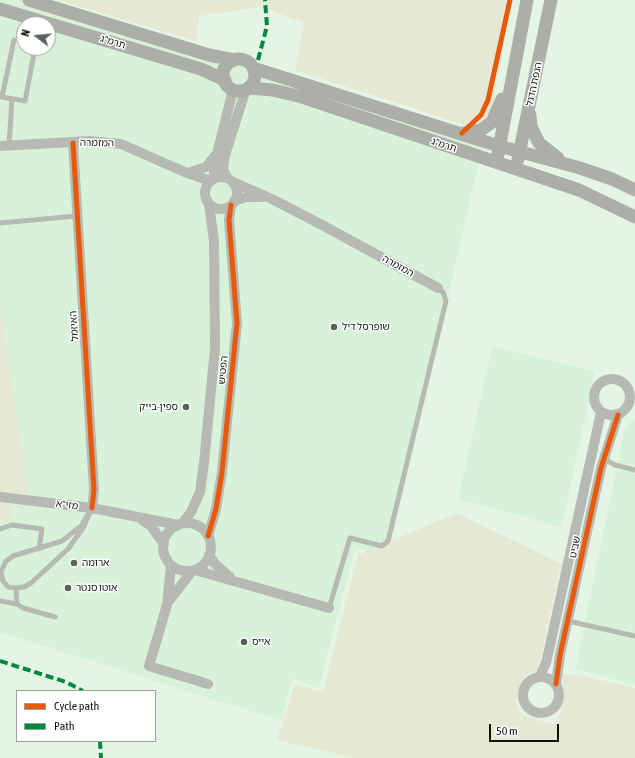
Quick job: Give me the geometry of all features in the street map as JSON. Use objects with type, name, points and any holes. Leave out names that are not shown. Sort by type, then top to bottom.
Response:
[{"type":"main road","name":"תרמ\"ג","points":[[30,0],[209,55],[247,62],[253,68],[462,133],[499,146],[570,165],[612,179],[635,190]]},
{"type":"main road","points":[[496,162],[527,0]]},
{"type":"main road","name":"הנפת הדגל","points":[[515,168],[520,151],[551,0]]},
{"type":"main road","name":"תרמ\"ג","points":[[0,9],[201,68],[238,87],[274,90],[302,98],[579,190],[635,216]]},
{"type":"main road","points":[[0,19],[10,14],[20,15]]},
{"type":"main road","points":[[235,60],[226,68],[238,87],[255,77],[253,68]]},
{"type":"main road","points":[[462,133],[481,130],[492,122],[516,60]]},
{"type":"main road","points":[[530,103],[531,127],[539,143],[552,155],[570,165]]},
{"type":"street","points":[[238,87],[223,168],[236,190],[233,203],[220,209],[210,204],[206,198],[205,190],[212,180],[217,154],[238,87]]},
{"type":"street","name":"המזמרה","points":[[5,146],[89,141],[121,144],[187,173],[212,180]]},
{"type":"street","name":"האיזמל","points":[[73,143],[76,216],[94,490],[92,508]]},
{"type":"street","points":[[187,173],[206,167],[217,154]]},
{"type":"street","points":[[212,180],[220,177],[230,180]]},
{"type":"street","name":"המזמרה","points":[[230,180],[272,199],[438,288]]},
{"type":"street","name":"המזמרה","points":[[233,203],[250,196],[272,199]]},
{"type":"street","name":"הפטיש","points":[[208,536],[216,509],[222,472],[237,323],[229,220],[233,203]]},
{"type":"street","name":"הפטיש","points":[[180,524],[191,512],[200,492],[215,348],[214,241],[210,204]]},
{"type":"street","points":[[614,378],[630,385],[632,405],[618,415],[606,415],[597,408],[593,396],[598,385],[608,379],[614,378]]},
{"type":"street","name":"שביט","points":[[540,676],[546,662],[551,641],[601,412]]},
{"type":"street","name":"שביט","points":[[556,684],[568,621],[604,459],[618,415]]},
{"type":"street","name":"מזי\"א","points":[[0,497],[92,508],[133,517],[180,524]]},
{"type":"street","name":"מזי\"א","points":[[133,517],[151,526],[164,544]]},
{"type":"street","points":[[180,524],[198,526],[208,536],[210,542],[209,555],[201,566],[193,570],[184,571],[170,565],[166,559],[164,544],[169,532],[180,524]]},
{"type":"street","points":[[209,555],[219,569],[235,581]]},
{"type":"street","points":[[170,565],[167,605],[149,666],[208,684]]},
{"type":"street","points":[[193,570],[329,608]]},
{"type":"street","points":[[167,605],[193,570]]},
{"type":"street","points":[[540,676],[547,677],[556,684],[560,692],[559,700],[556,706],[550,711],[544,713],[536,712],[530,709],[523,697],[527,683],[540,676]]},
{"type":"lane","points":[[14,40],[2,97],[25,101],[33,56]]},
{"type":"lane","points":[[5,146],[12,99]]},
{"type":"lane","points":[[0,223],[76,216]]},
{"type":"lane","points":[[329,608],[350,538],[382,546],[388,541],[446,301],[443,292],[438,288]]},
{"type":"lane","points":[[604,459],[615,465],[635,470]]},
{"type":"lane","points":[[92,508],[83,528],[68,549],[31,583],[16,588],[8,587],[3,581],[1,572],[2,567],[13,556],[62,541],[81,526],[92,508]]},
{"type":"lane","points":[[0,529],[12,525],[42,529],[39,549]]},
{"type":"lane","points":[[16,588],[17,604]]},
{"type":"lane","points":[[0,601],[17,604],[23,608],[55,617]]},
{"type":"lane","points":[[568,621],[635,636]]},
{"type":"shaded area","points":[[0,0],[54,0],[485,136],[389,554],[355,549],[319,688],[292,679],[282,721],[0,632]]},
{"type":"shaded area","points":[[58,0],[512,0],[491,113],[486,125],[474,128],[295,70],[304,22],[260,7],[199,16],[196,41]]},
{"type":"shaded area","points":[[0,305],[28,494],[8,494],[0,491]]},
{"type":"shaded area","points":[[492,346],[595,371],[562,527],[458,499]]},
{"type":"shaded area","points":[[635,419],[635,685],[575,669],[624,431],[630,422]]},
{"type":"shaded area","points":[[0,504],[13,505],[11,521],[0,523]]},
{"type":"shaded area","points":[[457,513],[561,564],[538,670],[527,674],[516,699],[521,713],[527,717],[553,724],[562,711],[564,693],[562,674],[579,675],[635,688],[635,758],[355,758],[277,740],[295,684],[323,692],[358,555]]},
{"type":"marked path","points":[[258,60],[267,26],[265,0]]},
{"type":"marked path","points":[[0,661],[66,682],[81,690]]},
{"type":"marked path","points":[[100,742],[101,758]]},
{"type":"cycle path","points":[[462,133],[481,115],[488,100],[510,0]]},
{"type":"cycle path","points":[[73,143],[94,490],[92,508]]},
{"type":"cycle path","points":[[208,536],[216,509],[222,472],[237,323],[229,220],[231,205]]},
{"type":"cycle path","points":[[556,684],[560,655],[601,468],[618,415]]},
{"type":"place","name":"שופרסל דיל","points":[[334,327]]},
{"type":"place","name":"ספין-בייק","points":[[186,407]]},
{"type":"place","name":"ארומה","points":[[74,563]]},
{"type":"place","name":"אוטו סנטר","points":[[68,588]]},
{"type":"place","name":"אייס","points":[[244,642]]}]
